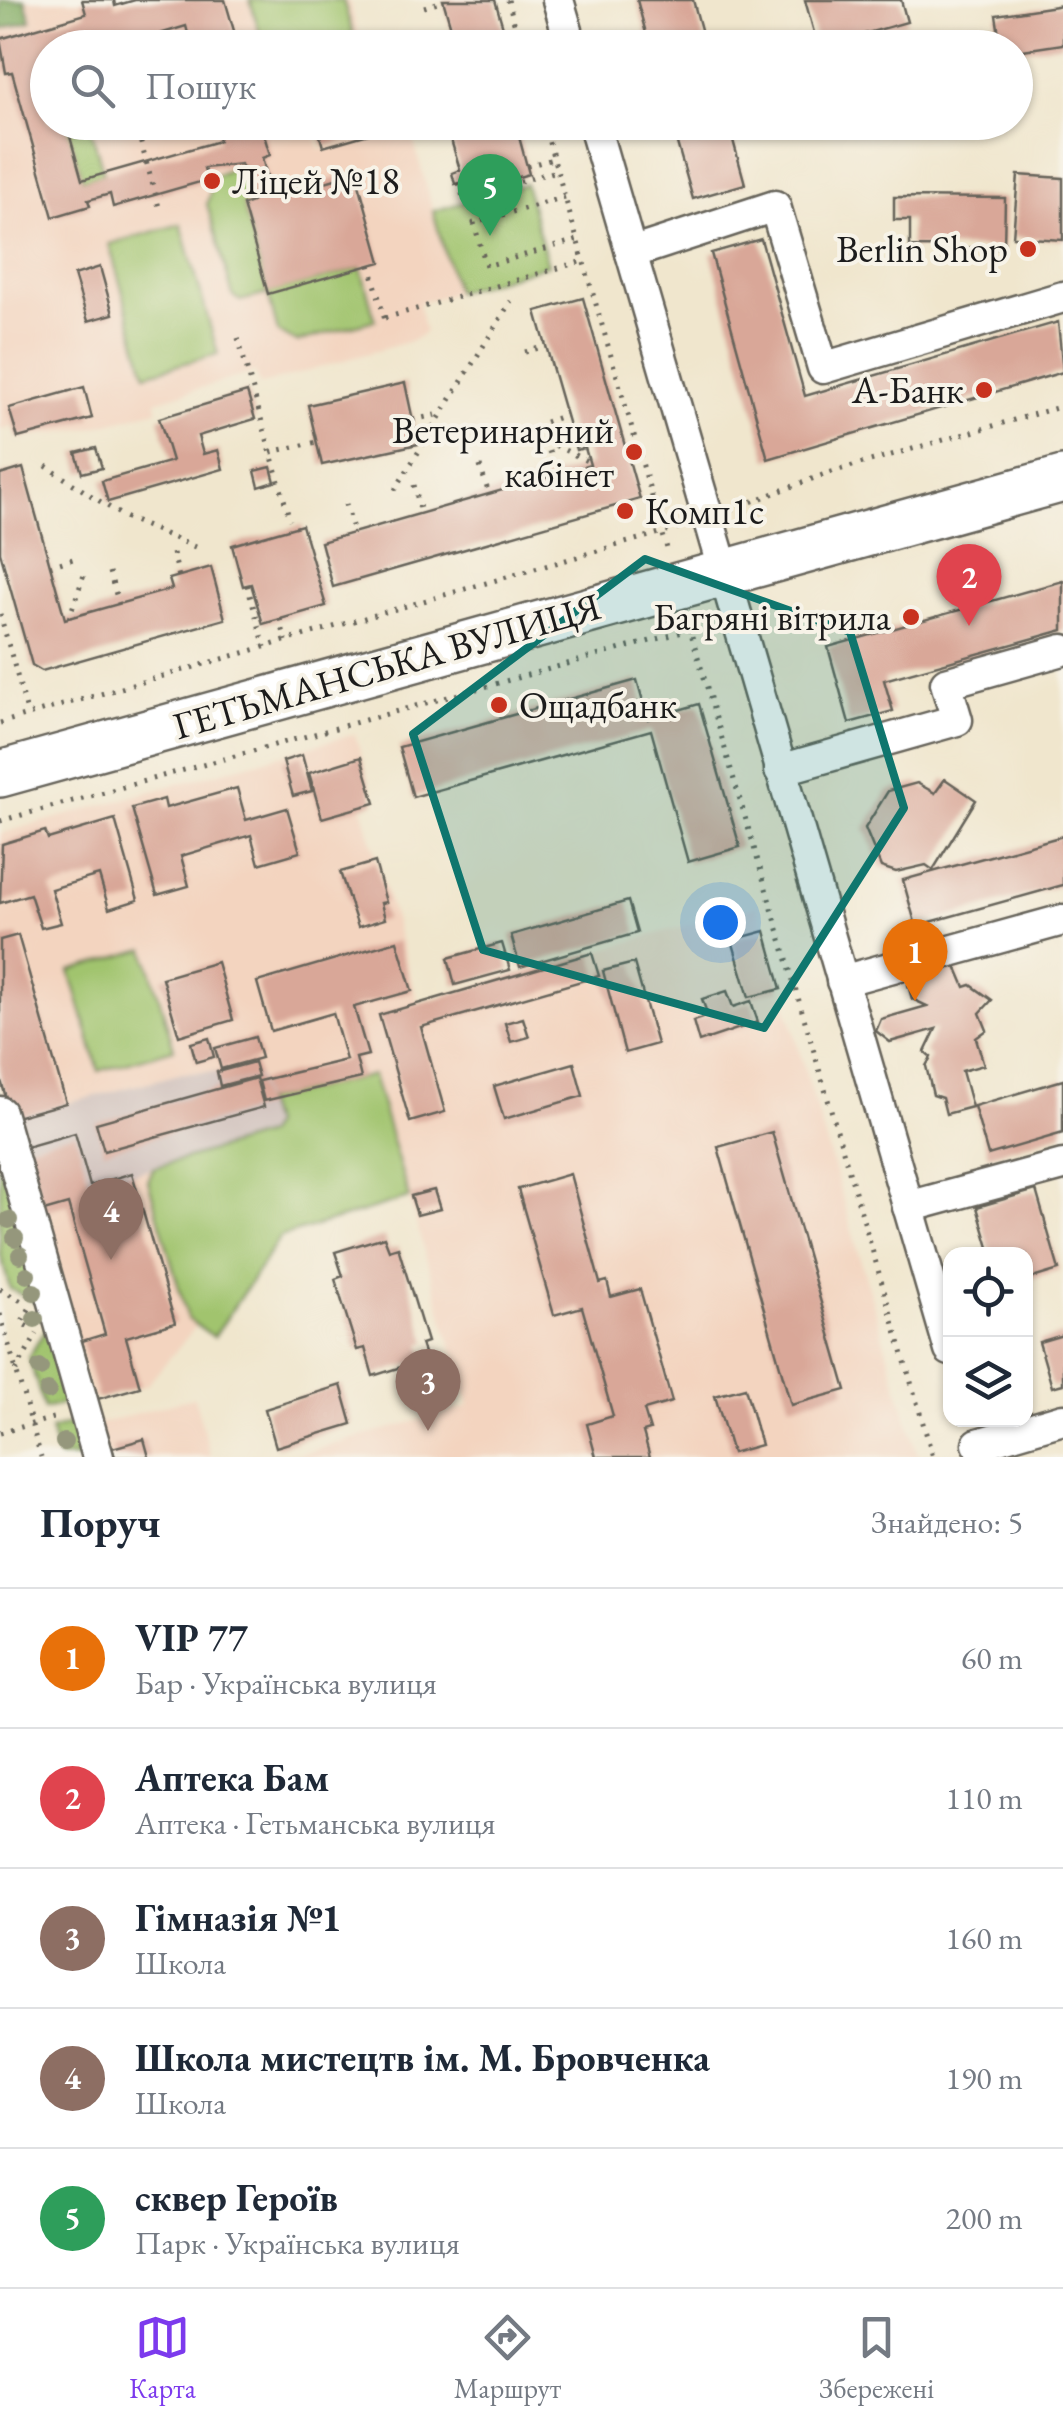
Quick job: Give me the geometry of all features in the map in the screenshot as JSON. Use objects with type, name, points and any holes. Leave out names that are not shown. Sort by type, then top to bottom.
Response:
[{"type":"highway","name":"ГЕТЬМАНСЬКА ВУЛИЦЯ","points":[[0,774],[1063,479]]},
{"type":"street","points":[[558,0],[567,30]]},
{"type":"street","points":[[599,140],[946,1337]]},
{"type":"street","points":[[631,254],[775,206],[823,368],[1063,297]]},
{"type":"street","points":[[780,770],[957,720],[946,683],[1063,650]]},
{"type":"street","points":[[842,982],[1063,920]]},
{"type":"street","points":[[0,1112],[98,1457]]},
{"type":"street","points":[[908,1207],[1063,1165]]},
{"type":"street","points":[[977,1440],[1063,1419]]},
{"type":"path","points":[[508,0],[517,30]]},
{"type":"path","points":[[424,7],[444,2]]},
{"type":"path","points":[[140,140],[159,207]]},
{"type":"path","points":[[548,140],[662,532]]},
{"type":"path","points":[[527,166],[554,159]]},
{"type":"path","points":[[459,183],[463,197],[557,171]]},
{"type":"path","points":[[565,197],[474,223],[486,266],[578,240]]},
{"type":"path","points":[[370,265],[385,321],[584,260]]},
{"type":"path","points":[[395,490],[511,301]]},
{"type":"path","points":[[238,338],[290,520]]},
{"type":"path","points":[[526,352],[546,346]]},
{"type":"path","points":[[0,723],[707,519],[828,472],[1063,406]]},
{"type":"path","points":[[413,420],[440,414]]},
{"type":"path","points":[[544,422],[566,416]]},
{"type":"path","points":[[556,474],[546,441],[589,462]]},
{"type":"path","points":[[270,452],[316,442]]},
{"type":"path","points":[[46,466],[124,517],[196,547]]},
{"type":"path","points":[[480,466],[489,494]]},
{"type":"path","points":[[414,484],[421,513]]},
{"type":"path","points":[[346,504],[354,532]]},
{"type":"path","points":[[173,553],[179,576]]},
{"type":"path","points":[[50,566],[73,559]]},
{"type":"path","points":[[109,572],[118,604]]},
{"type":"path","points":[[70,618],[84,575]]},
{"type":"path","points":[[247,585],[265,647]]},
{"type":"path","points":[[0,614],[28,715]]},
{"type":"path","points":[[280,619],[286,641]]},
{"type":"path","points":[[0,821],[690,630],[933,1457]]},
{"type":"path","points":[[21,1323],[30,1306]]},
{"type":"path","points":[[0,1314],[41,1457]]},
{"type":"path","points":[[4,1328],[21,1323],[38,1332],[16,1371]]},
{"type":"path","points":[[0,1433],[84,1409]]},
{"type":"highlighted area","points":[[645,559],[850,632],[904,808],[764,1028],[483,950],[413,734]]},
{"type":"shaded area","name":"Ліцей №18","points":[[0,0],[349,0],[357,30],[30,30],[30,140],[317,140],[320,150],[356,140],[413,140],[456,292],[418,303],[425,332],[414,340],[260,385],[255,372],[156,401],[157,410],[90,428],[18,438],[14,426],[0,430]]},
{"type":"shaded area","points":[[355,734],[375,803],[362,807],[418,1003],[757,905],[918,1457],[290,1457],[469,1406],[373,1075],[264,1101],[253,1062],[217,1072],[183,1073],[12,1118],[0,1077],[0,834]]},
{"type":"shaded area","points":[[254,1062],[271,1126],[266,1135],[90,1186],[75,1133],[20,1148],[12,1118],[183,1073],[217,1072]]},
{"type":"shaded area","points":[[75,1133],[90,1185],[153,1168],[148,1182],[188,1319],[197,1325],[147,1385],[92,1400],[20,1148]]},
{"type":"shaded area","points":[[194,1397],[211,1457],[106,1457],[96,1425]]},
{"type":"green space","points":[[0,0],[25,0],[31,21],[0,30]]},
{"type":"green space","points":[[250,0],[343,0],[352,30],[259,30]]},
{"type":"green space","points":[[71,140],[94,140],[104,174],[82,180]]},
{"type":"green space","points":[[241,164],[252,202],[243,205],[268,293],[361,268],[375,320],[297,342],[278,332],[268,294],[240,301],[233,296],[207,204],[215,176]]},
{"type":"green space","points":[[525,184],[548,265],[456,292],[433,211]]},
{"type":"green space","points":[[181,224],[218,354],[146,374],[109,244]]},
{"type":"green space","points":[[145,949],[174,1049],[99,1071],[70,971]]},
{"type":"green space","points":[[373,1075],[409,1198],[280,1237],[214,1337],[188,1319],[148,1181],[153,1168],[266,1135],[271,1125],[264,1101]]},
{"type":"green space","points":[[0,1161],[47,1308],[10,1289],[0,1253]]},
{"type":"green space","points":[[50,1321],[73,1401],[44,1409],[29,1357]]},
{"type":"green space","points":[[79,1421],[89,1457],[58,1457],[50,1430]]},
{"type":"building","points":[[82,0],[114,0],[115,6],[135,0],[225,0],[234,30],[187,30],[186,26],[173,30],[31,30],[86,14]]},
{"type":"building","points":[[443,0],[495,0],[504,30],[452,30]]},
{"type":"building","points":[[637,0],[693,0],[701,30],[645,30]]},
{"type":"building","points":[[805,0],[901,0],[907,22],[879,30],[813,30]]},
{"type":"building","points":[[1063,5],[1063,44],[1033,48],[1033,30],[998,30],[996,15]]},
{"type":"building","points":[[30,30],[30,136],[12,72],[6,73],[0,39]]},
{"type":"building","points":[[31,140],[71,140],[82,180],[219,140],[265,140],[270,155],[262,158],[273,197],[356,173],[381,262],[268,294],[243,205],[252,202],[241,164],[204,168],[207,180],[113,207],[110,194],[88,200],[90,206],[53,217]]},
{"type":"building","points":[[321,140],[348,140],[323,147]]},
{"type":"building","points":[[451,140],[520,140],[529,174],[466,193],[463,182],[455,184],[452,173],[460,170]]},
{"type":"building","points":[[676,140],[733,140],[745,184],[693,199]]},
{"type":"building","points":[[1018,175],[1063,178],[1063,240],[1013,237]]},
{"type":"building","points":[[894,197],[1005,198],[1004,248],[910,247],[910,220],[894,220]]},
{"type":"building","points":[[761,239],[805,396],[1058,322],[1063,372],[768,459],[711,253]]},
{"type":"building","points":[[100,267],[113,314],[88,321],[74,275]]},
{"type":"building","points":[[583,298],[640,499],[333,587],[321,542],[590,465],[585,448],[576,450],[536,311]]},
{"type":"building","points":[[405,383],[418,444],[322,465],[308,405]]},
{"type":"building","points":[[84,387],[92,418],[18,438],[9,408]]},
{"type":"building","points":[[247,392],[255,419],[198,436],[203,454],[218,450],[223,469],[108,502],[102,481],[172,461],[159,418]]},
{"type":"building","points":[[96,448],[102,468],[82,473],[76,453]]},
{"type":"building","points":[[271,467],[275,482],[259,487],[255,471]]},
{"type":"building","points":[[23,468],[65,619],[172,589],[169,579],[211,567],[225,619],[42,671],[32,665],[0,552],[0,475]]},
{"type":"building","points":[[302,525],[326,606],[263,624],[251,584],[243,586],[232,545]]},
{"type":"building","points":[[1063,581],[1063,630],[884,680],[893,711],[849,723],[828,647]]},
{"type":"building","points":[[637,680],[648,719],[699,704],[740,847],[688,862],[651,730],[413,797],[399,747]]},
{"type":"building","points":[[302,755],[312,791],[293,796],[283,761]]},
{"type":"building","points":[[361,757],[375,803],[322,818],[309,773]]},
{"type":"building","points":[[945,779],[976,800],[933,870],[926,865],[896,872],[881,867],[865,828],[888,791],[917,783],[935,793]]},
{"type":"building","points":[[237,788],[246,820],[287,808],[300,852],[259,864],[251,835],[181,856],[189,886],[157,895],[132,808],[164,799],[166,808]]},
{"type":"building","points":[[115,819],[138,900],[109,909],[99,875],[51,889],[61,923],[41,928],[30,894],[0,903],[2,844],[45,831],[48,839]]},
{"type":"building","points":[[1063,836],[1063,885],[916,926],[903,880]]},
{"type":"building","points":[[375,862],[386,902],[381,903],[385,919],[358,927],[340,872]]},
{"type":"building","points":[[628,901],[637,933],[520,967],[511,935]]},
{"type":"building","points":[[765,931],[781,989],[749,997],[732,940]]},
{"type":"building","points":[[18,935],[66,1103],[12,1118],[0,1077],[0,940]]},
{"type":"building","points":[[397,941],[412,991],[354,1007],[368,1055],[356,1058],[361,1078],[264,1101],[259,1081],[346,1060],[333,1013],[271,1031],[257,982]]},
{"type":"building","points":[[502,943],[510,970],[455,985],[448,958]]},
{"type":"building","points":[[592,953],[599,976],[421,1027],[445,1112],[410,1122],[379,1015]]},
{"type":"building","points":[[954,961],[965,987],[971,985],[992,1000],[980,1013],[987,1030],[976,1038],[984,1065],[962,1071],[972,1107],[946,1114],[942,1098],[933,1095],[926,1066],[931,1057],[925,1052],[936,1029],[890,1042],[876,1031],[881,1019],[927,1006],[912,999],[908,985],[914,982],[915,971]]},
{"type":"building","points":[[217,962],[233,1020],[179,1036],[162,978]]},
{"type":"building","points":[[634,963],[657,1044],[625,1053],[603,971]]},
{"type":"building","points":[[727,991],[733,1007],[751,1001],[758,1022],[699,1042],[693,1021],[708,1016],[702,999]]},
{"type":"building","points":[[523,1018],[529,1037],[511,1042],[505,1023]]},
{"type":"building","points":[[255,1037],[261,1058],[221,1069],[215,1048]]},
{"type":"building","points":[[209,1038],[214,1057],[196,1062],[191,1043]]},
{"type":"building","points":[[254,1062],[258,1076],[220,1086],[217,1072]]},
{"type":"building","points":[[574,1063],[583,1096],[504,1119],[494,1086]]},
{"type":"building","points":[[256,1078],[264,1107],[104,1151],[96,1123]]},
{"type":"building","points":[[1063,1080],[1063,1133],[988,1155],[974,1106]]},
{"type":"building","points":[[772,1132],[846,1390],[791,1405],[718,1147]]},
{"type":"building","points":[[75,1133],[90,1186],[132,1173],[175,1323],[126,1337],[140,1387],[98,1399],[82,1341],[105,1334],[68,1204],[44,1211],[26,1147]]},
{"type":"building","points":[[570,1174],[600,1283],[607,1281],[611,1297],[640,1289],[672,1402],[644,1410],[650,1430],[643,1432],[650,1457],[596,1457],[587,1424],[613,1416],[582,1307],[554,1315],[518,1189]]},
{"type":"building","points":[[434,1190],[440,1209],[417,1215],[411,1196]]},
{"type":"building","points":[[1036,1190],[1059,1270],[1033,1278],[1033,1247],[989,1247],[977,1207]]},
{"type":"building","points":[[384,1237],[389,1250],[398,1247],[427,1342],[421,1344],[426,1359],[373,1376],[365,1348],[357,1350],[335,1279],[343,1276],[335,1252]]},
{"type":"building","points":[[1063,1335],[1063,1384],[1052,1387],[1039,1342]]},
{"type":"building","points":[[341,1385],[352,1424],[276,1447],[265,1409]]},
{"type":"building","points":[[745,1388],[761,1445],[732,1453],[715,1396]]},
{"type":"building","points":[[144,1439],[149,1457],[115,1457],[112,1448]]},
{"type":"place","name":"Ліцей №18","points":[[212,181]]},
{"type":"place","name":"сквер Героїв","points":[[490,236]]},
{"type":"place","name":"Berlin Shop","points":[[1028,249]]},
{"type":"place","name":"А-Банк","points":[[984,390]]},
{"type":"place","name":"Ветеринарний кабінет","points":[[634,452]]},
{"type":"place","name":"Комп1с","points":[[625,511]]},
{"type":"place","name":"Багряні вітрила","points":[[911,617]]},
{"type":"place","name":"Аптека Бам","points":[[969,626]]},
{"type":"place","name":"Ощадбанк","points":[[499,705]]},
{"type":"place","name":"VIP 77","points":[[915,1001]]},
{"type":"place","name":"Школа мистецтв ім. М. Бровченка","points":[[111,1260]]},
{"type":"place","name":"Гімназія №1","points":[[428,1431]]}]
